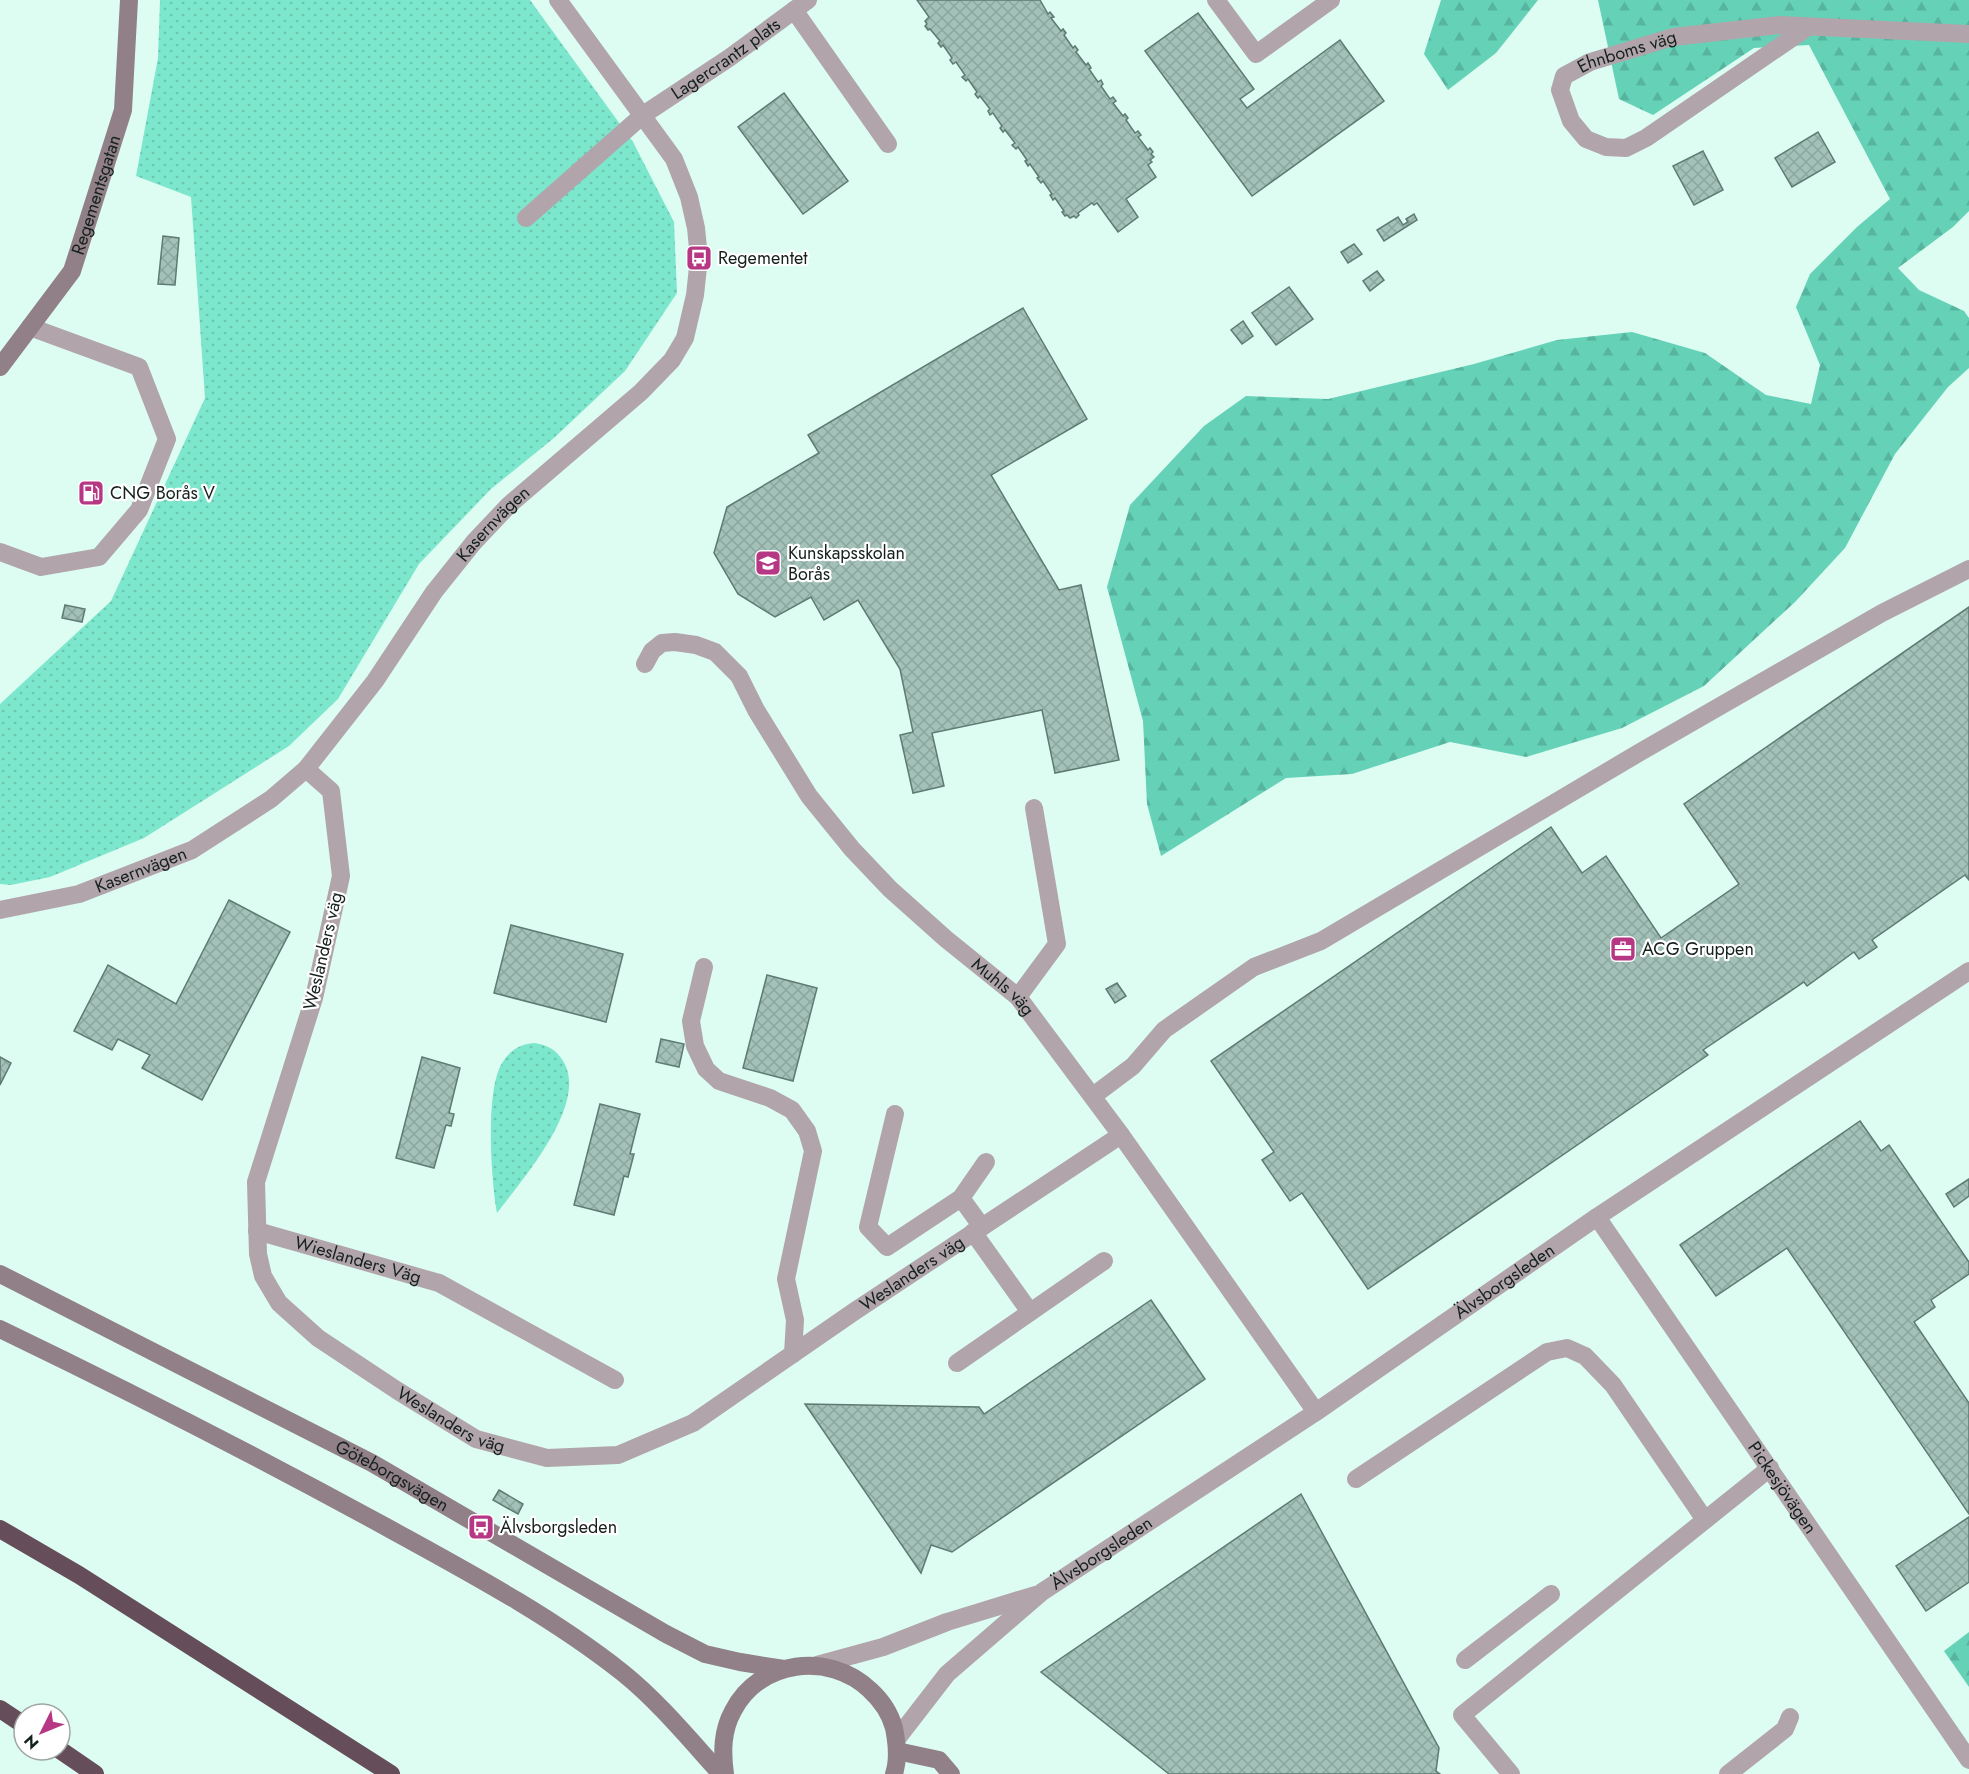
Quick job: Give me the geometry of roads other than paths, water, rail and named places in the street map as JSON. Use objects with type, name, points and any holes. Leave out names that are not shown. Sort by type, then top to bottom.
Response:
[{"type":"highway","points":[[0,1529],[79,1575],[391,1774]]},
{"type":"highway","points":[[72,1758],[96,1774]]},
{"type":"main road","name":"Regementsgatan","points":[[0,367],[72,271],[123,110],[129,0]]},
{"type":"main road","name":"Göteborgsvägen","points":[[0,1274],[372,1463],[666,1634],[705,1654],[784,1669]]},
{"type":"main road","name":"Göteborgsvägen","points":[[0,1329],[147,1400],[290,1474],[466,1571],[578,1640],[625,1674],[723,1774]]},
{"type":"main road","name":"Göteborgsvägen","points":[[723,1774],[723,1742],[727,1725],[733,1710],[754,1684],[784,1669],[817,1665],[838,1670],[859,1680],[882,1703],[888,1713],[897,1746],[909,1774]]},
{"type":"main road","name":"Göteborgsvägen","points":[[894,1774],[897,1746]]},
{"type":"main road","points":[[897,1746],[939,1760],[951,1774]]},
{"type":"street","name":"Kasernvägen","points":[[0,910],[80,894],[192,850],[271,800],[306,769],[375,681],[434,592],[474,542],[508,505],[641,392],[672,360],[685,338],[695,295],[699,258],[696,228],[689,197],[674,159],[558,0]]},
{"type":"street","points":[[1216,0],[1256,54],[1331,0]]},
{"type":"street","points":[[801,5],[888,144]]},
{"type":"street","name":"Lagercrantz plats","points":[[525,218],[643,115],[729,58],[801,5]]},
{"type":"street","name":"Ehnboms väg","points":[[1808,27],[1646,138],[1626,148],[1606,147],[1586,139],[1571,121],[1560,90],[1564,76],[1590,62],[1673,37],[1779,25],[1969,34]]},
{"type":"street","points":[[0,552],[41,567],[99,557],[139,510],[167,439],[139,367],[30,327]]},
{"type":"street","points":[[1093,1096],[1133,1066],[1164,1030],[1254,967],[1321,941],[1662,739],[1882,613],[1969,569]]},
{"type":"street","name":"Muhls väg","points":[[645,664],[652,651],[662,643],[675,642],[715,652],[739,676],[756,710],[810,796],[852,849],[890,889],[946,939],[1018,997],[1093,1096],[1316,1412]]},
{"type":"street","name":"Weslanders väg","points":[[306,769],[331,791],[341,876],[314,998],[256,1182],[258,1254],[263,1276],[279,1303],[318,1338],[476,1439],[547,1458],[618,1455],[693,1423],[978,1229],[1121,1135]]},
{"type":"street","points":[[1018,997],[1058,944],[1034,808]]},
{"type":"street","points":[[705,967],[691,1020],[695,1046],[706,1069],[719,1081],[770,1098],[792,1110],[807,1131],[813,1151],[786,1279],[795,1320],[793,1354]]},
{"type":"street","name":"Älvsborgsleden","points":[[897,1746],[947,1674],[1042,1592],[1316,1412],[1597,1217],[1969,971]]},
{"type":"street","points":[[895,1114],[868,1227],[887,1247],[961,1198],[986,1162]]},
{"type":"street","points":[[961,1198],[1030,1312]]},
{"type":"street","name":"Pickesjövägen","points":[[1597,1217],[1969,1760]]},
{"type":"street","name":"Wieslanders Väg","points":[[257,1231],[439,1283],[615,1380]]},
{"type":"street","points":[[957,1363],[1104,1261]]},
{"type":"street","points":[[1356,1479],[1547,1352],[1567,1348],[1585,1356],[1613,1385],[1705,1520]]},
{"type":"street","points":[[1511,1774],[1462,1715],[1770,1468]]},
{"type":"street","name":"Älvsborgsleden","points":[[817,1665],[883,1647],[947,1622],[1042,1592]]},
{"type":"street","points":[[1465,1660],[1551,1594]]},
{"type":"street","points":[[1728,1774],[1785,1729],[1790,1717]]},
{"type":"place","name":"Regementet","points":[[699,258]]},
{"type":"place","name":"CNG Borås V","points":[[91,493]]},
{"type":"place","name":"Kunskapsskolan Borås","points":[[768,563]]},
{"type":"place","name":"ACG Gruppen","points":[[1623,949]]},
{"type":"place","name":"Älvsborgsleden","points":[[481,1527]]}]
